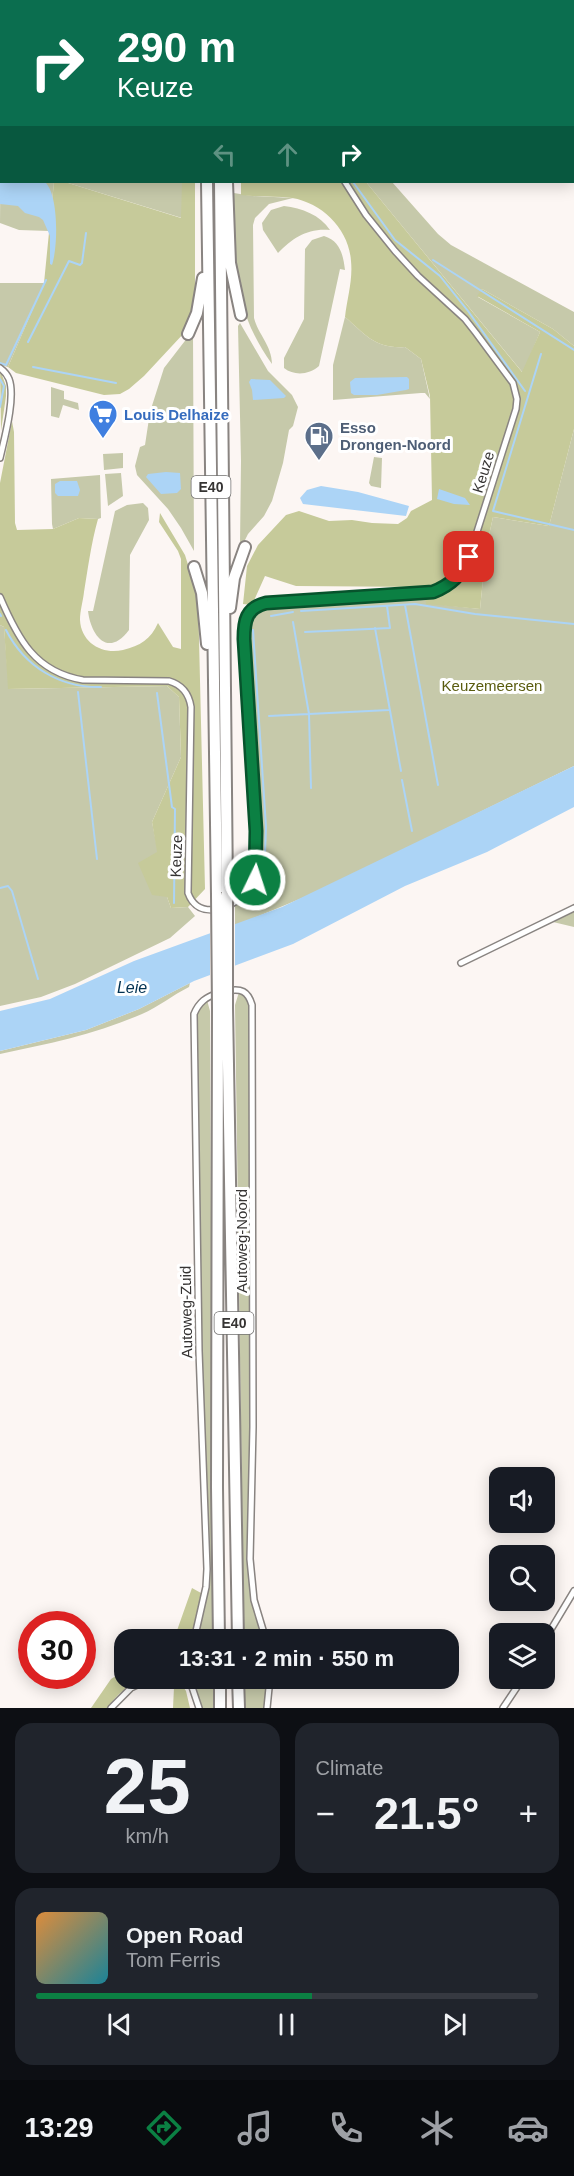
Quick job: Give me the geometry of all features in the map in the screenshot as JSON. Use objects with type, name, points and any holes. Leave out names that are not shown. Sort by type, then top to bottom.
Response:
[{"type":"highway","name":"E40","points":[[207,183],[214,719],[222,893]]},
{"type":"highway","name":"E40","points":[[220,183],[225,626],[223,1008],[238,1629]]},
{"type":"highway","points":[[227,183],[230,262],[241,315]]},
{"type":"highway","points":[[188,334],[197,313],[208,254]]},
{"type":"highway","points":[[225,626],[234,578],[245,547]]},
{"type":"highway","points":[[194,567],[202,593],[214,719]]},
{"type":"highway","name":"E40","points":[[219,1629],[217,1487],[223,1008]]},
{"type":"highway","points":[[220,1689],[220,1708]]},
{"type":"highway","points":[[238,1689],[239,1708]]},
{"type":"street","name":"Keuze","points":[[0,597],[21,641],[40,662],[55,671],[83,680],[169,681],[186,692],[191,707],[188,892],[190,900],[198,908],[210,910],[223,908],[244,898],[252,889],[255,880],[256,849],[244,639],[245,617],[253,608],[266,603],[433,592],[450,584],[458,576],[469,557],[516,409],[516,390],[507,374],[465,319],[394,251],[346,183]]},
{"type":"street","points":[[0,368],[6,374],[10,385],[8,424],[0,458]]},
{"type":"street","points":[[461,963],[574,908]]},
{"type":"street","name":"Autoweg-Noord","points":[[216,994],[240,989],[247,994],[252,1005],[253,1427],[250,1558],[254,1600],[263,1629]]},
{"type":"street","name":"Autoweg-Zuid","points":[[196,1629],[206,1587],[207,1569],[198,1304],[194,1014],[199,1003],[216,994]]},
{"type":"street","points":[[555,1623],[574,1591]]},
{"type":"street","points":[[111,1708],[129,1689]]},
{"type":"street","points":[[193,1689],[199,1708]]},
{"type":"street","points":[[267,1708],[269,1689]]},
{"type":"street","points":[[503,1708],[516,1689]]},
{"type":"green space","points":[[0,183],[54,183],[49,231],[19,230],[0,223]]},
{"type":"green space","points":[[54,183],[68,183],[181,218],[182,183],[195,183],[193,316],[185,332],[129,389],[120,394],[104,395],[16,373],[8,367],[44,283]]},
{"type":"green space","points":[[68,183],[182,183],[182,218]]},
{"type":"green space","points":[[241,183],[367,183],[522,372],[540,332],[477,296],[482,289],[553,329],[574,346],[574,429],[549,526],[493,517],[486,549],[480,609],[426,604],[424,587],[296,586],[265,576],[252,605],[243,604],[247,566],[258,545],[286,515],[299,511],[329,521],[352,520],[398,524],[407,518],[411,511],[432,500],[430,396],[421,359],[405,347],[386,346],[372,340],[345,317],[351,282],[351,261],[340,229],[324,212],[303,201],[286,197],[241,195]]},
{"type":"green space","points":[[367,183],[393,183],[438,234],[451,245],[574,312],[574,346],[553,329],[482,289],[478,297],[540,332],[523,373]]},
{"type":"green space","points":[[234,193],[293,198],[269,204],[255,218],[253,225],[254,318],[270,351],[272,364],[249,323],[242,303],[235,262]]},
{"type":"green space","points":[[284,206],[310,213],[330,230],[307,232],[278,253],[263,230],[262,223],[271,210]]},
{"type":"green space","points":[[324,236],[334,241],[340,249],[345,270],[340,269],[319,366],[306,373],[288,371],[284,368],[284,358],[304,319],[305,249],[312,240]]},
{"type":"green space","points":[[0,283],[44,283],[8,367],[0,365]]},
{"type":"green space","points":[[345,317],[372,340],[386,346],[405,347],[421,359],[430,399],[425,393],[421,393],[333,400],[333,365]]},
{"type":"green space","points":[[240,323],[268,371],[292,395],[298,407],[293,426],[289,430],[283,463],[272,501],[242,546],[240,545],[238,326]]},
{"type":"green space","points":[[193,333],[194,551],[168,509],[137,475],[135,466],[140,447],[145,445],[150,412],[164,368]]},
{"type":"green space","points":[[0,365],[4,367],[2,375],[6,386],[1,431]]},
{"type":"green space","points":[[51,387],[64,391],[64,399],[78,403],[79,410],[63,405],[59,418],[51,416]]},
{"type":"green space","points":[[12,421],[17,530],[53,529],[79,518],[98,519],[80,620],[84,635],[94,646],[108,651],[129,648],[148,638],[158,623],[173,647],[181,649],[181,559],[159,522],[160,513],[185,555],[198,597],[205,889],[188,907],[171,908],[167,897],[152,895],[138,863],[157,852],[152,822],[181,757],[179,697],[167,686],[8,689],[4,627],[0,625],[0,483]]},
{"type":"green space","name":"Keuzemeersen","points":[[574,429],[574,766],[319,891],[235,926],[235,906],[250,897],[255,888],[259,837],[248,628],[251,618],[261,610],[275,605],[426,596],[426,603],[480,609],[486,549],[493,517],[549,526]]},
{"type":"green space","points":[[123,453],[123,468],[104,470],[103,454]]},
{"type":"green space","points":[[374,457],[382,458],[381,488],[371,486],[369,483]]},
{"type":"green space","points":[[121,473],[123,496],[108,506],[105,474]]},
{"type":"green space","points":[[100,475],[101,518],[79,518],[53,529],[51,479]]},
{"type":"green space","points":[[143,503],[148,508],[149,520],[130,555],[129,630],[121,638],[108,643],[97,635],[88,611],[93,611],[115,511],[127,505]]},
{"type":"green space","points":[[0,625],[4,627],[9,689],[167,686],[179,697],[181,757],[152,822],[171,908],[188,907],[195,916],[170,938],[75,984],[41,997],[0,1006]]},
{"type":"green space","points":[[574,911],[574,927],[553,922]]},
{"type":"green space","points":[[190,983],[189,987],[154,1008],[125,1021],[72,1038],[0,1054],[0,1051],[86,1030],[139,1009]]},
{"type":"green space","points":[[239,992],[245,996],[249,1006],[250,1427],[247,1559],[251,1600],[260,1629],[244,1629],[235,1005]]},
{"type":"green space","points":[[207,1000],[210,1011],[213,1629],[199,1629],[209,1588],[210,1569],[202,1351],[196,1014]]},
{"type":"green space","points":[[192,1588],[201,1593],[193,1629],[178,1629]]},
{"type":"green space","points":[[114,1677],[114,1689],[125,1689],[108,1708],[91,1708]]},
{"type":"green space","points":[[174,1689],[185,1689],[190,1708],[173,1708]]},
{"type":"green space","points":[[195,1689],[213,1689],[214,1708],[202,1708]]},
{"type":"green space","points":[[244,1689],[266,1689],[264,1708],[245,1708]]},
{"type":"water","points":[[0,183],[46,183],[53,198],[56,222],[52,265],[50,264],[50,236],[43,220],[25,213],[18,206],[0,204]]},
{"type":"water","points":[[407,377],[409,389],[406,390],[377,395],[351,393],[350,382],[355,378]]},
{"type":"water","points":[[251,379],[270,380],[286,396],[253,400],[249,382]]},
{"type":"water","points":[[180,473],[181,489],[177,493],[161,494],[146,477],[148,474]]},
{"type":"water","points":[[60,481],[77,481],[80,490],[78,496],[58,496],[55,493],[55,484]]},
{"type":"water","points":[[321,486],[358,492],[409,506],[406,516],[303,504],[300,498],[307,490]]},
{"type":"water","points":[[439,489],[465,498],[470,505],[454,504],[437,499]]},
{"type":"water","name":"Leie","points":[[574,766],[574,807],[487,852],[405,886],[293,944],[194,981],[139,1009],[86,1030],[0,1051],[0,1011],[50,999],[134,961],[282,907]]},
{"type":"pier","points":[[235,922],[235,969],[210,978],[210,931]]},
{"type":"waterway","points":[[354,183],[395,240],[440,276],[525,391]]},
{"type":"waterway","points":[[28,342],[69,261],[80,265],[82,263],[86,233]]},
{"type":"waterway","points":[[433,260],[574,350]]},
{"type":"waterway","points":[[0,363],[6,365],[46,280]]},
{"type":"waterway","points":[[541,354],[493,511],[574,530]]},
{"type":"waterway","points":[[33,367],[116,383]]},
{"type":"waterway","points":[[0,379],[4,386],[0,407]]},
{"type":"waterway","points":[[301,611],[415,604],[475,614],[574,624]]},
{"type":"waterway","points":[[405,605],[438,785]]},
{"type":"waterway","points":[[305,632],[390,628],[387,606]]},
{"type":"waterway","points":[[271,616],[293,612]]},
{"type":"waterway","points":[[293,622],[309,714],[311,788]]},
{"type":"waterway","points":[[375,628],[401,771]]},
{"type":"waterway","points":[[6,630],[23,655],[45,673],[72,684],[101,687]]},
{"type":"waterway","points":[[253,630],[266,827],[264,881]]},
{"type":"waterway","points":[[78,692],[97,859]]},
{"type":"waterway","points":[[157,693],[172,807],[175,809],[174,903]]},
{"type":"waterway","points":[[269,716],[389,710]]},
{"type":"waterway","points":[[402,780],[412,831]]},
{"type":"waterway","points":[[0,888],[8,886],[12,891],[38,979]]},
{"type":"place","name":"Louis Delhaize","points":[[103,440]]},
{"type":"place","name":"Esso Drongen-Noord","points":[[319,462]]},
{"type":"route","points":[[255,880],[256,831],[244,639],[245,617],[248,612],[259,604],[266,603],[433,592],[450,584],[465,567],[469,557]]}]
